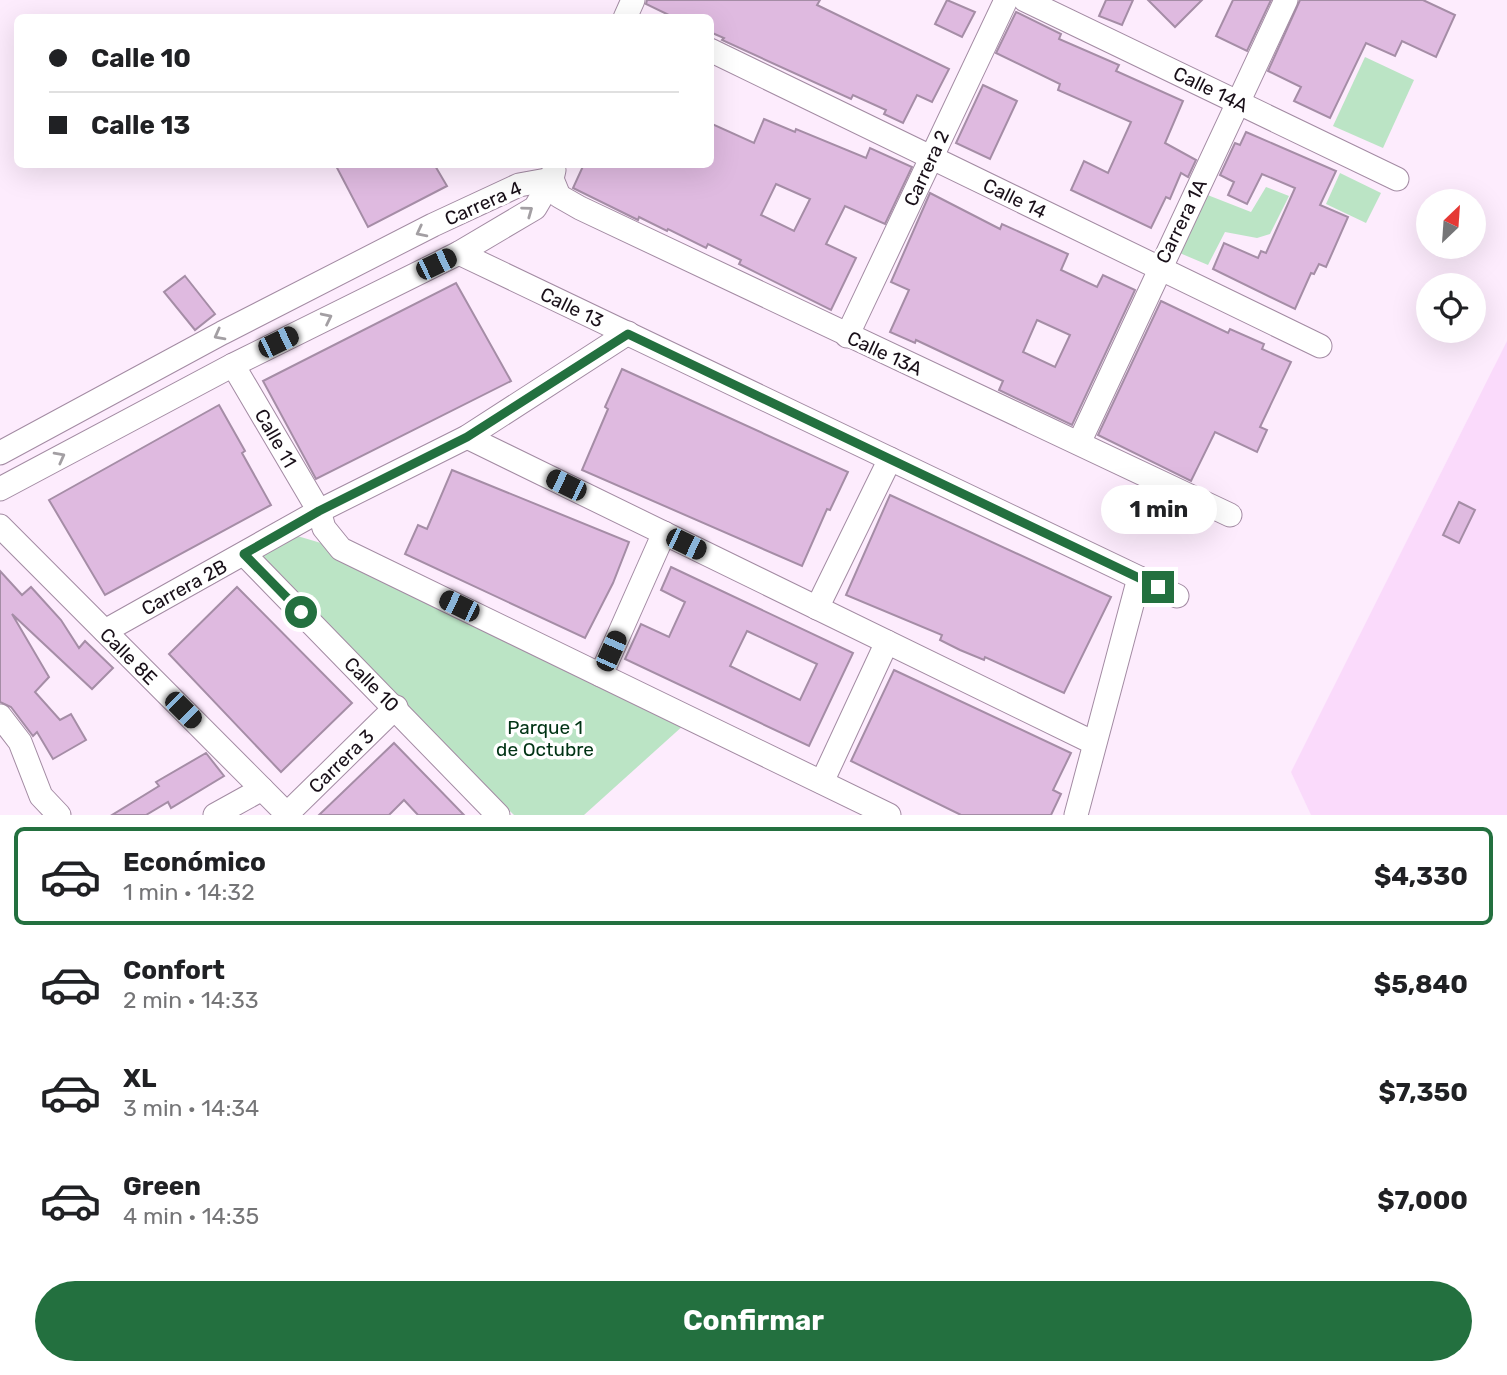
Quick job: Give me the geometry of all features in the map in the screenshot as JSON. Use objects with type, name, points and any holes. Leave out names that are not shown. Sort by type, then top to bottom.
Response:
[{"type":"street","name":"Carrera 2","points":[[847,336],[1006,0]]},
{"type":"street","name":"Calle 14A","points":[[1025,0],[1397,179]]},
{"type":"street","name":"Carrera 1A","points":[[1079,443],[1286,0]]},
{"type":"street","name":"Calle 14","points":[[714,52],[1320,346]]},
{"type":"street","name":"Calle 13A","points":[[553,172],[559,196],[580,208],[1230,515]]},
{"type":"street","name":"Carrera 4","points":[[0,489],[233,365],[459,253],[535,208],[553,172]]},
{"type":"street","name":"Carrera 4","points":[[0,453],[222,333],[433,225],[553,172]]},
{"type":"street","name":"Calle 13","points":[[459,253],[1177,596]]},
{"type":"street","name":"Carrera 2B","points":[[104,631],[319,511],[467,437],[628,334]]},
{"type":"street","name":"Calle 11","points":[[233,365],[319,511],[324,528],[341,549],[889,815]]},
{"type":"street","points":[[467,437],[1094,743]]},
{"type":"street","points":[[817,608],[890,459]]},
{"type":"street","name":"Calle 8E","points":[[0,526],[287,814]]},
{"type":"street","points":[[601,675],[664,533]]},
{"type":"street","name":"Calle 10","points":[[244,554],[396,707],[498,815]]},
{"type":"street","points":[[1076,815],[1139,578]]},
{"type":"street","points":[[822,782],[887,642]]},
{"type":"street","name":"Carrera 3","points":[[287,814],[396,707]]},
{"type":"street","points":[[0,716],[20,742],[41,796],[59,815]]},
{"type":"street","points":[[215,815],[262,789]]},
{"type":"shaded area","points":[[1507,341],[1507,815],[1311,815],[1291,772]]},
{"type":"green space","points":[[1365,57],[1414,80],[1383,148],[1333,126]]},
{"type":"green space","points":[[1340,173],[1381,193],[1366,223],[1326,204]]},
{"type":"green space","points":[[1266,187],[1289,196],[1270,234],[1257,238],[1225,232],[1208,265],[1175,251],[1205,194],[1251,212]]},
{"type":"green space","name":"Parque 1 de Octubre","points":[[284,532],[341,549],[685,724],[584,815],[514,815],[244,554]]},
{"type":"building","points":[[647,0],[820,0],[817,5],[949,69],[932,102],[917,95],[903,123],[884,114],[886,110],[853,95],[851,99],[722,40],[724,38],[714,34],[714,14],[667,14],[646,4]]},
{"type":"building","points":[[947,0],[975,12],[962,37],[935,24]]},
{"type":"building","points":[[1106,0],[1133,0],[1122,25],[1099,16]]},
{"type":"building","points":[[1148,0],[1202,0],[1175,27]]},
{"type":"building","points":[[1233,0],[1271,0],[1247,51],[1216,36]]},
{"type":"building","points":[[1300,0],[1423,0],[1455,15],[1436,57],[1402,41],[1395,56],[1366,43],[1330,118],[1294,101],[1301,87],[1268,71]]},
{"type":"building","points":[[1016,12],[1061,34],[1059,39],[1119,65],[1116,71],[1183,101],[1165,143],[1196,160],[1188,177],[1181,173],[1170,199],[1166,197],[1151,228],[1071,190],[1084,161],[1108,173],[1131,122],[1058,90],[1060,84],[996,53]]},
{"type":"building","points":[[983,85],[1017,101],[990,159],[956,143]]},
{"type":"building","points":[[764,119],[866,158],[870,148],[912,167],[885,224],[845,206],[826,244],[856,258],[831,310],[739,264],[741,260],[708,244],[706,248],[639,217],[638,220],[573,188],[582,168],[714,168],[714,125],[754,143]],"holes":[[[776,184],[810,199],[794,231],[761,215]]]},
{"type":"building","points":[[1246,132],[1336,171],[1320,205],[1348,217],[1326,267],[1319,264],[1314,274],[1311,273],[1295,309],[1213,269],[1224,243],[1258,258],[1261,251],[1266,253],[1295,188],[1262,174],[1247,204],[1228,195],[1234,182],[1220,175],[1235,143],[1240,145]]},
{"type":"building","points":[[337,168],[436,168],[447,186],[368,227]]},
{"type":"building","points":[[930,193],[1000,229],[1002,224],[1068,254],[1061,270],[1097,287],[1103,275],[1135,290],[1072,425],[999,390],[1003,381],[916,340],[915,343],[890,332],[909,290],[891,282]],"holes":[[[1037,320],[1070,335],[1055,367],[1023,352]]]},
{"type":"building","points":[[185,276],[215,314],[195,330],[164,292]]},
{"type":"building","points":[[456,283],[511,381],[316,479],[263,381]]},
{"type":"building","points":[[1161,301],[1228,333],[1230,329],[1264,344],[1262,349],[1291,362],[1260,427],[1267,430],[1257,452],[1215,432],[1191,481],[1098,435]]},
{"type":"building","points":[[622,369],[848,472],[830,510],[827,509],[802,566],[582,470]]},
{"type":"building","points":[[219,405],[271,505],[105,595],[49,500]]},
{"type":"building","points":[[452,470],[629,542],[613,583],[585,638],[405,554],[418,525],[427,529]]},
{"type":"building","points":[[890,495],[1111,597],[1064,693],[985,657],[984,660],[960,650],[940,640],[942,635],[846,595]]},
{"type":"building","points":[[1459,502],[1475,510],[1459,543],[1443,535]]},
{"type":"building","points":[[671,567],[853,653],[809,746],[625,659],[641,624],[669,637],[685,602],[661,590]],"holes":[[[747,631],[817,664],[800,700],[730,666]]]},
{"type":"building","points":[[0,571],[22,595],[31,587],[61,620],[79,648],[85,641],[113,668],[92,689],[12,614],[49,677],[35,692],[60,720],[71,714],[86,740],[53,759],[37,732],[33,736],[11,707],[0,702]]},
{"type":"building","points":[[237,587],[352,703],[281,772],[169,654]]},
{"type":"building","points":[[894,670],[1071,753],[1053,790],[1061,794],[1051,815],[961,815],[851,761]]},
{"type":"building","points":[[394,743],[464,815],[418,815],[404,800],[389,815],[319,815]]},
{"type":"building","points":[[206,753],[224,776],[171,808],[168,802],[146,815],[112,815],[159,786],[156,782]]},
{"type":"route","points":[[301,612],[244,554],[319,511],[467,437],[628,334],[1158,587]]}]
